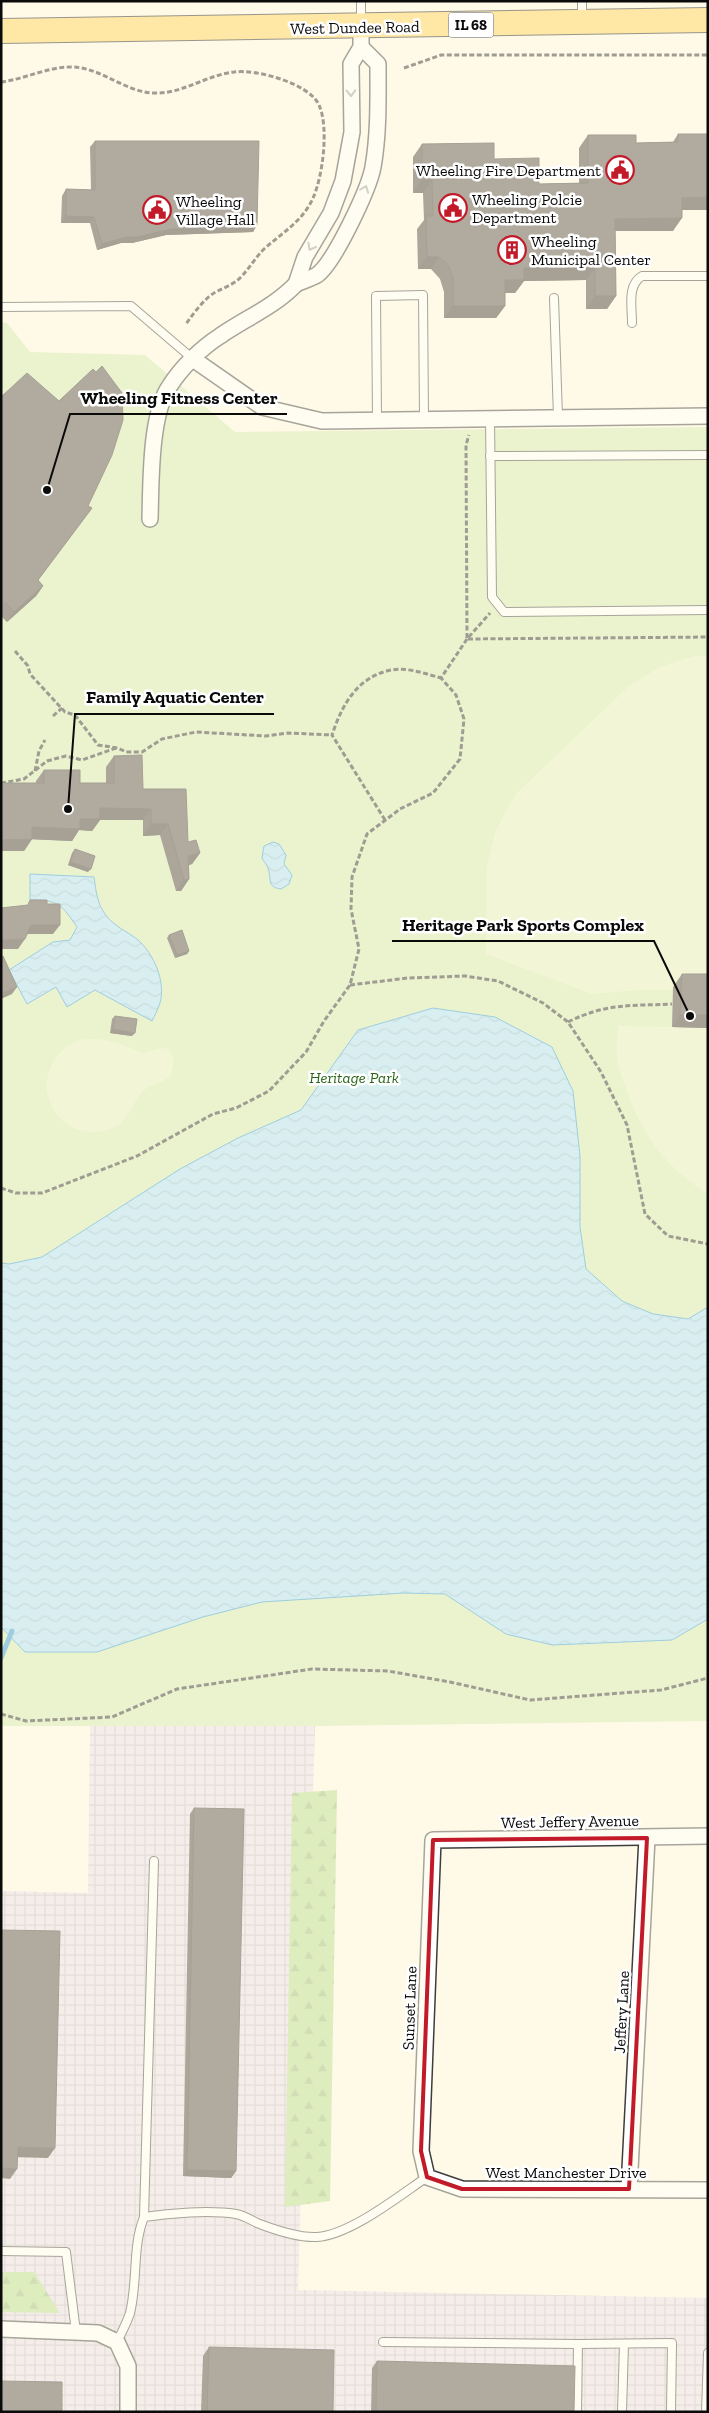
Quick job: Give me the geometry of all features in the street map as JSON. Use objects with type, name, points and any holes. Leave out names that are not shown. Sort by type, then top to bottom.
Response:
[{"type":"main road","name":"West Dundee Road","points":[[1,31],[361,37],[582,12],[708,20]]},
{"type":"street","points":[[296,284],[305,257],[330,213],[343,181],[352,132],[351,64],[361,37]]},
{"type":"street","points":[[150,519],[156,424],[168,388],[194,358],[219,336],[283,298],[296,284],[318,274],[340,243],[359,204],[373,169],[378,112],[378,64],[361,37]]},
{"type":"street","points":[[194,358],[262,407],[322,421],[708,416]]},
{"type":"street","name":"West Jeffery Avenue","points":[[433,1840],[708,1836]]},
{"type":"street","name":"Jeffery Lane","points":[[629,2189],[647,1838]]},
{"type":"street","name":"Sunset Lane","points":[[427,2177],[421,2151],[433,1840]]},
{"type":"street","name":"West Manchester Drive","points":[[427,2177],[462,2189],[708,2190]]},
{"type":"street","points":[[1,2329],[98,2333],[117,2342],[128,2366],[128,2412]]},
{"type":"lane","points":[[361,37],[362,1]]},
{"type":"lane","points":[[632,323],[632,289],[636,280],[642,276],[708,276]]},
{"type":"lane","points":[[377,420],[376,296],[423,295],[424,419]]},
{"type":"lane","points":[[554,298],[558,417]]},
{"type":"lane","points":[[1,307],[131,306],[194,358]]},
{"type":"lane","points":[[490,418],[492,597],[504,612],[708,610]]},
{"type":"lane","points":[[490,456],[708,455]]},
{"type":"lane","points":[[117,2342],[129,2314],[135,2273],[137,2233],[144,2217],[154,1861]]},
{"type":"lane","points":[[144,2217],[162,2214],[237,2214],[259,2224],[299,2236],[317,2237],[338,2232],[366,2217],[427,2177]]},
{"type":"lane","points":[[1,2251],[66,2252],[76,2332]]},
{"type":"lane","points":[[383,2342],[672,2343],[671,2412]]},
{"type":"lane","points":[[577,2412],[578,2344]]},
{"type":"lane","points":[[622,2412],[624,2344]]},
{"type":"lane","points":[[706,2412],[708,2353]]},
{"type":"path","points":[[404,68],[441,55],[708,55]]},
{"type":"path","points":[[1,82],[72,67],[98,73],[122,85],[152,93],[189,87],[217,76],[244,72],[273,76],[311,94],[319,105],[324,129],[320,174],[314,197],[303,215],[264,250],[239,279],[212,294],[186,324]]},
{"type":"path","points":[[467,639],[466,445],[470,432]]},
{"type":"path","points":[[441,678],[467,639],[498,604]]},
{"type":"path","points":[[467,639],[708,637]]},
{"type":"path","points":[[15,651],[28,666],[30,674],[69,715],[75,715],[98,746],[118,748],[126,752],[142,752],[162,739],[196,732],[266,736],[288,732],[332,735]]},
{"type":"path","points":[[1,1188],[16,1193],[42,1193],[137,1156],[213,1114],[236,1108],[269,1091],[306,1052],[350,985],[359,949],[351,909],[352,877],[368,834],[400,809],[433,793],[460,759],[464,719],[456,695],[441,678],[413,670],[391,670],[361,683],[340,710],[332,735],[385,820]]},
{"type":"path","points":[[53,716],[62,708]]},
{"type":"path","points":[[34,771],[39,751],[45,740]]},
{"type":"path","points":[[1,783],[24,779],[47,761],[66,756],[82,760],[118,748]]},
{"type":"path","points":[[350,985],[408,978],[465,976],[498,981],[543,1003],[568,1022],[601,1072],[627,1125],[645,1214],[668,1236],[708,1244]]},
{"type":"path","points":[[568,1022],[590,1012],[615,1006],[672,1004]]},
{"type":"path","points":[[1,1714],[26,1721],[112,1717],[178,1688],[312,1669],[388,1671],[450,1682],[530,1700],[662,1690],[708,1678]]},
{"type":"highlighted area","points":[[647,1838],[629,2189],[462,2189],[427,2177],[421,2151],[433,1840]]},
{"type":"shaded area","points":[[90,1726],[315,1726],[298,2290],[708,2298],[708,2412],[1,2412],[1,1891],[88,1893]]},
{"type":"green space","name":"Heritage Park","points":[[1,322],[7,323],[30,352],[145,355],[235,432],[708,427],[708,1721],[315,1726],[1,1726]]},
{"type":"green space","points":[[695,656],[708,656],[708,990],[638,990],[592,994],[486,954],[487,866],[496,830],[516,794],[629,686],[660,667]]},
{"type":"green space","points":[[618,1026],[708,1028],[708,1194],[693,1184],[669,1162],[659,1151],[642,1125],[628,1094],[619,1066],[617,1053]]},
{"type":"green space","points":[[83,1039],[99,1039],[118,1043],[143,1053],[162,1048],[168,1049],[174,1059],[171,1075],[144,1090],[123,1121],[113,1128],[95,1132],[78,1129],[64,1122],[54,1110],[48,1096],[47,1081],[52,1065],[63,1050]]},
{"type":"green space","points":[[337,1790],[330,2201],[285,2207],[292,1793]]},
{"type":"green space","points":[[1,2272],[34,2272],[60,2313],[1,2312]]},
{"type":"water","points":[[273,842],[279,844],[286,855],[284,864],[292,875],[289,884],[281,889],[271,884],[269,872],[262,858],[264,846]]},
{"type":"water","points":[[30,874],[94,877],[96,892],[102,910],[112,922],[138,940],[154,961],[160,978],[161,995],[152,1021],[95,990],[67,1007],[56,987],[27,1004],[9,970],[53,942],[70,940],[77,927],[63,908],[53,902],[30,900]]},
{"type":"water","points":[[433,1008],[495,1017],[552,1047],[573,1091],[580,1156],[580,1227],[586,1269],[622,1301],[653,1314],[688,1319],[708,1307],[708,1619],[672,1640],[552,1645],[506,1634],[445,1594],[404,1593],[262,1602],[203,1617],[97,1652],[25,1652],[1,1627],[1,1263],[9,1264],[42,1257],[180,1169],[238,1138],[301,1110],[358,1030]]},
{"type":"building","name":"Wheeling Municipal Center","points":[[678,134],[708,134],[708,197],[682,198],[682,218],[615,219],[616,296],[595,296],[595,268],[524,268],[524,280],[505,280],[505,306],[453,306],[453,279],[449,266],[439,257],[427,257],[426,216],[433,216],[432,180],[422,180],[422,144],[494,143],[494,159],[539,158],[539,184],[588,183],[588,135],[636,135],[636,143],[678,142]]},
{"type":"building","name":"Wheeling Village Hall","points":[[95,141],[259,141],[257,225],[171,229],[137,237],[126,237],[102,244],[94,217],[66,216],[66,189],[95,190]]},
{"type":"building","points":[[102,366],[122,393],[123,420],[112,455],[88,506],[92,508],[38,580],[43,586],[14,612],[5,602],[1,606],[1,397],[27,373],[59,401],[93,369],[96,372]]},
{"type":"building","points":[[142,755],[143,789],[186,789],[188,842],[196,840],[200,853],[188,856],[189,879],[184,880],[168,824],[151,824],[151,809],[100,808],[100,819],[80,819],[80,829],[32,827],[32,839],[1,840],[1,783],[44,783],[44,770],[80,770],[80,783],[114,783],[114,756]]},
{"type":"building","points":[[75,849],[95,856],[91,869],[70,862]]},
{"type":"building","points":[[30,900],[47,900],[47,904],[60,904],[60,925],[31,925],[25,939],[1,940],[1,908],[28,905]]},
{"type":"building","points":[[182,930],[189,951],[177,955],[169,935]]},
{"type":"building","points":[[3,956],[17,987],[3,993],[1,991],[1,957]]},
{"type":"building","points":[[682,974],[708,974],[708,1015],[680,1015]]},
{"type":"building","points":[[115,1016],[137,1019],[135,1033],[113,1029]]},
{"type":"building","points":[[194,1808],[244,1809],[236,2171],[187,2170]]},
{"type":"building","points":[[1,1930],[60,1931],[55,2148],[18,2147],[17,2169],[1,2168]]},
{"type":"building","points":[[209,2347],[334,2350],[333,2412],[207,2412]]},
{"type":"building","points":[[377,2361],[575,2366],[574,2412],[376,2412]]},
{"type":"building","points":[[1,2381],[62,2382],[62,2412],[1,2412]]},
{"type":"waterway","points":[[1,1658],[12,1631]]},
{"type":"place","name":"Wheeling Fire Department","points":[[620,170]]},
{"type":"place","name":"Wheeling Polcie Department","points":[[453,208]]},
{"type":"place","name":"Wheeling Village Hall","points":[[157,210]]},
{"type":"place","name":"Wheeling Municipal Center","points":[[512,250]]},
{"type":"place","name":"Wheeling Fitness Center","points":[[47,490]]},
{"type":"place","name":"Family Aquatic Center","points":[[68,809]]},
{"type":"place","name":"Heritage Park Sports Complex","points":[[690,1016]]}]
